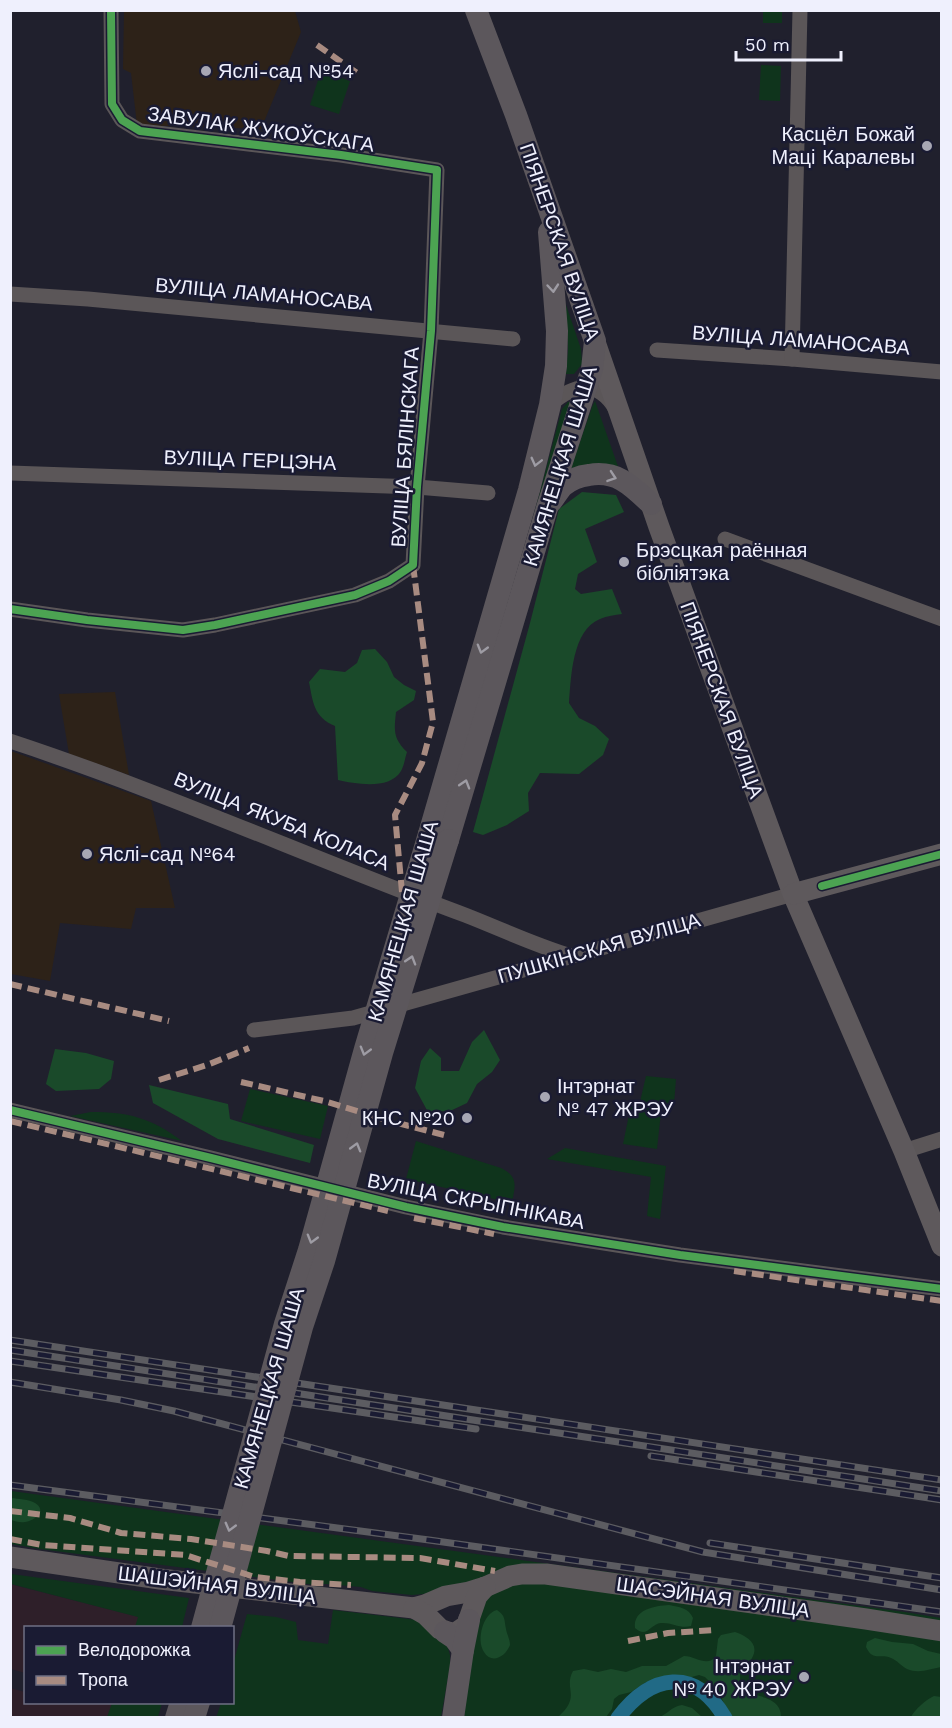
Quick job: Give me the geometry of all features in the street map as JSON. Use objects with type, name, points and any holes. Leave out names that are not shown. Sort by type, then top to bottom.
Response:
[{"type":"main road","name":"ПІЯНЕРСКАЯ ВУЛІЦА","points":[[476,10],[516,115],[651,504],[793,894],[942,1245]]},
{"type":"main road","name":"КАМЯНЕЦКАЯ ШАША","points":[[221,1626],[302,1327],[324,1261],[382,1053],[550,405],[556,366],[557,332],[548,208]]},
{"type":"main road","name":"КАМЯНЕЦКАЯ ШАША","points":[[203,1626],[285,1324],[309,1250],[365,1049],[547,508],[592,369],[595,341]]},
{"type":"main road","points":[[547,508],[563,486],[582,476],[599,473],[608,474],[628,484],[651,504]]},
{"type":"main road","name":"ПУШКІНСКАЯ ВУЛІЦА","points":[[793,894],[942,854]]},
{"type":"main road","name":"ШАШЭЙНАЯ ВУЛІЦА","points":[[14,1558],[160,1580],[414,1608],[446,1596]]},
{"type":"main road","name":"ШАСЭЙНАЯ ВУЛІЦА","points":[[446,1596],[469,1592],[510,1576],[558,1575],[866,1618],[942,1631]]},
{"type":"main road","points":[[453,1718],[470,1617],[477,1596],[485,1587]]},
{"type":"main road","points":[[440,1628],[451,1633],[462,1629],[470,1617],[467,1603],[463,1598],[446,1596],[433,1607],[432,1613],[440,1628],[454,1638],[463,1650]]},
{"type":"main road","name":"ШАШЭЙНАЯ ВУЛІЦА","points":[[414,1608],[440,1628]]},
{"type":"street","name":"ЗАВУЛАК ЖУКОЎСКАГА","points":[[111,10],[112,104],[122,120],[140,131],[341,155],[437,170]]},
{"type":"street","points":[[792,359],[800,10]]},
{"type":"street","name":"ВУЛІЦА БЯЛІНСКАГА","points":[[10,609],[183,630],[355,595],[389,581],[412,565],[431,331],[437,170]]},
{"type":"street","name":"ВУЛІЦА ЛАМАНОСАВА","points":[[10,294],[88,299],[513,339]]},
{"type":"street","name":"ВУЛІЦА ЛАМАНОСАВА","points":[[657,350],[942,372]]},
{"type":"street","points":[[550,405],[562,393],[578,388],[592,388],[610,400],[620,416]]},
{"type":"street","name":"ВУЛІЦА ГЕРЦЭНА","points":[[10,472],[417,487],[488,493]]},
{"type":"street","points":[[724,539],[942,619]]},
{"type":"street","name":"ВУЛІЦА ЯКУБА КОЛАСА","points":[[10,741],[141,787],[396,890],[473,918],[542,947],[571,956]]},
{"type":"street","name":"ПУШКІНСКАЯ ВУЛІЦА","points":[[254,1030],[353,1018],[793,894]]},
{"type":"street","name":"ВУЛІЦА СКРЫПНІКАВА","points":[[10,1110],[212,1158],[406,1208],[503,1227],[680,1255],[942,1289]]},
{"type":"street","points":[[904,1151],[942,1138]]},
{"type":"shaded area","name":"Яслі-сад №54","points":[[124,11],[295,11],[301,32],[261,129],[137,125],[131,73],[123,69]]},
{"type":"shaded area","points":[[115,692],[129,775],[69,754],[59,694]]},
{"type":"shaded area","name":"Яслі-сад №64","points":[[11,751],[151,801],[175,908],[136,908],[131,929],[60,923],[50,981],[11,974]]},
{"type":"shaded area","points":[[10,1584],[139,1617],[135,1626],[24,1626],[24,1673],[11,1669]]},
{"type":"shaded area","points":[[10,1688],[24,1692],[24,1704],[112,1704],[108,1717],[11,1717]]},
{"type":"green space","points":[[763,11],[782,11],[782,23],[763,23]]},
{"type":"green space","points":[[761,65],[781,66],[780,101],[759,100]]},
{"type":"green space","points":[[321,71],[350,81],[339,114],[310,105]]},
{"type":"green space","points":[[565,302],[581,349],[582,364],[574,374],[566,374],[568,349]]},
{"type":"green space","points":[[595,401],[621,475],[568,477],[592,407]]},
{"type":"green space","points":[[568,402],[575,402],[524,552],[562,409]]},
{"type":"green space","points":[[582,492],[616,495],[624,512],[585,529],[597,562],[578,574],[575,589],[581,594],[612,589],[622,614],[600,619],[584,633],[578,644],[571,681],[569,703],[579,718],[595,726],[609,739],[603,755],[579,774],[540,773],[528,793],[529,811],[507,825],[483,835],[473,832],[559,509]]},
{"type":"green space","points":[[375,649],[387,662],[394,677],[416,691],[414,700],[396,712],[396,734],[399,743],[407,752],[404,764],[396,777],[381,783],[363,784],[338,780],[335,726],[319,714],[313,703],[309,682],[320,669],[345,672],[357,663],[362,650]]},
{"type":"green space","points":[[484,1030],[500,1060],[492,1072],[477,1084],[467,1103],[450,1111],[428,1112],[415,1088],[421,1061],[430,1048],[441,1058],[441,1071],[459,1071],[472,1042]]},
{"type":"green space","points":[[55,1049],[86,1053],[114,1061],[111,1079],[99,1089],[56,1091],[46,1084]]},
{"type":"green space","points":[[646,1076],[676,1079],[674,1104],[662,1103],[657,1149],[623,1144],[631,1105],[639,1106]]},
{"type":"green space","points":[[149,1085],[228,1104],[230,1119],[314,1145],[310,1163],[218,1139],[153,1103]]},
{"type":"green space","points":[[250,1089],[328,1106],[320,1139],[241,1121]]},
{"type":"green space","points":[[91,1112],[117,1113],[139,1118],[160,1127],[182,1141],[70,1116]]},
{"type":"green space","points":[[416,1141],[507,1171],[514,1182],[512,1203],[406,1179]]},
{"type":"green space","points":[[565,1148],[666,1166],[660,1219],[647,1216],[651,1177],[547,1159]]},
{"type":"green space","points":[[11,1491],[905,1612],[941,1618],[941,1623],[615,1575],[463,1586],[412,1595],[372,1591],[361,1587],[315,1585],[40,1549],[11,1544]]},
{"type":"green space","points":[[11,1498],[33,1502],[39,1506],[40,1512],[36,1518],[29,1521],[11,1520]]},
{"type":"green space","points":[[11,1574],[189,1598],[182,1626],[135,1626],[138,1617],[11,1584]]},
{"type":"green space","points":[[535,1581],[941,1639],[941,1717],[464,1718],[475,1618],[489,1596],[506,1587]]},
{"type":"green space","points":[[669,1605],[689,1612],[693,1618],[691,1626],[661,1623],[646,1632],[635,1628],[635,1622],[641,1613]]},
{"type":"green space","points":[[333,1610],[417,1620],[447,1645],[450,1655],[441,1717],[216,1718],[221,1704],[234,1704],[234,1660],[247,1614],[296,1622],[298,1640],[328,1644]]},
{"type":"green space","points":[[497,1610],[504,1618],[510,1645],[498,1658],[491,1658],[484,1652],[481,1634],[488,1616]]},
{"type":"green space","points":[[735,1632],[748,1638],[754,1649],[752,1658],[740,1675],[741,1684],[746,1689],[774,1703],[779,1708],[781,1717],[729,1717],[724,1711],[721,1697],[714,1692],[705,1677],[699,1675],[688,1678],[673,1676],[657,1682],[646,1682],[614,1699],[612,1709],[606,1717],[558,1717],[565,1710],[571,1698],[570,1677],[573,1671],[584,1669],[598,1672],[611,1669],[626,1672],[642,1666],[666,1666],[684,1656],[709,1661],[716,1656],[718,1639],[721,1635]]},
{"type":"green space","points":[[875,1638],[913,1644],[941,1654],[941,1667],[916,1671],[905,1668],[891,1658],[874,1656],[866,1647],[867,1642]]},
{"type":"green space","points":[[934,1696],[941,1697],[941,1717],[911,1717],[921,1705]]},
{"type":"green space","points":[[111,1704],[162,1704],[158,1717],[107,1717]]},
{"type":"green space","points":[[682,1705],[692,1708],[702,1717],[659,1717],[675,1707]]},
{"type":"waterway","points":[[618,1718],[644,1692],[658,1685],[673,1682],[687,1684],[700,1690],[713,1701],[725,1718]]},
{"type":"railway","points":[[10,1340],[942,1480]]},
{"type":"railway","points":[[10,1350],[942,1491]]},
{"type":"railway","points":[[10,1361],[476,1429]]},
{"type":"railway","points":[[10,1382],[174,1411],[703,1552],[942,1590]]},
{"type":"railway","points":[[651,1456],[942,1500]]},
{"type":"railway","points":[[10,1485],[429,1540],[942,1612]]},
{"type":"railway","points":[[710,1543],[942,1578]]},
{"type":"marked path","points":[[317,45],[360,75]]},
{"type":"marked path","points":[[402,892],[395,815],[422,763],[433,722],[413,565]]},
{"type":"marked path","points":[[10,984],[169,1021]]},
{"type":"marked path","points":[[159,1080],[207,1065],[249,1048]]},
{"type":"marked path","points":[[241,1082],[324,1101],[444,1135]]},
{"type":"marked path","points":[[10,1121],[388,1211]]},
{"type":"marked path","points":[[414,1218],[494,1234]]},
{"type":"marked path","points":[[734,1271],[942,1301]]},
{"type":"marked path","points":[[10,1511],[70,1518],[121,1533],[191,1539],[289,1556],[420,1558],[495,1571]]},
{"type":"marked path","points":[[10,1539],[42,1545],[185,1555],[255,1577],[351,1585]]},
{"type":"marked path","points":[[628,1641],[668,1633],[715,1630]]},
{"type":"cycle path","points":[[10,609],[183,630],[355,595],[389,581],[413,565],[417,487],[431,331],[437,170],[341,155],[140,131],[122,120],[112,104],[111,10]]},
{"type":"cycle path","points":[[822,886],[942,854]]},
{"type":"cycle path","points":[[10,1110],[406,1207],[503,1227],[680,1255],[942,1289]]},
{"type":"place","name":"Яслі-сад №54","points":[[206,71]]},
{"type":"place","name":"Касцёл Божай Маці Каралевы","points":[[927,146]]},
{"type":"place","name":"Брэсцкая раённая бібліятэка","points":[[624,562]]},
{"type":"place","name":"Яслі-сад №64","points":[[87,854]]},
{"type":"place","name":"Інтэрнат № 47 ЖРЭУ","points":[[545,1097]]},
{"type":"place","name":"КНС №20","points":[[467,1118]]},
{"type":"place","name":"Інтэрнат № 40 ЖРЭУ","points":[[804,1677]]}]
